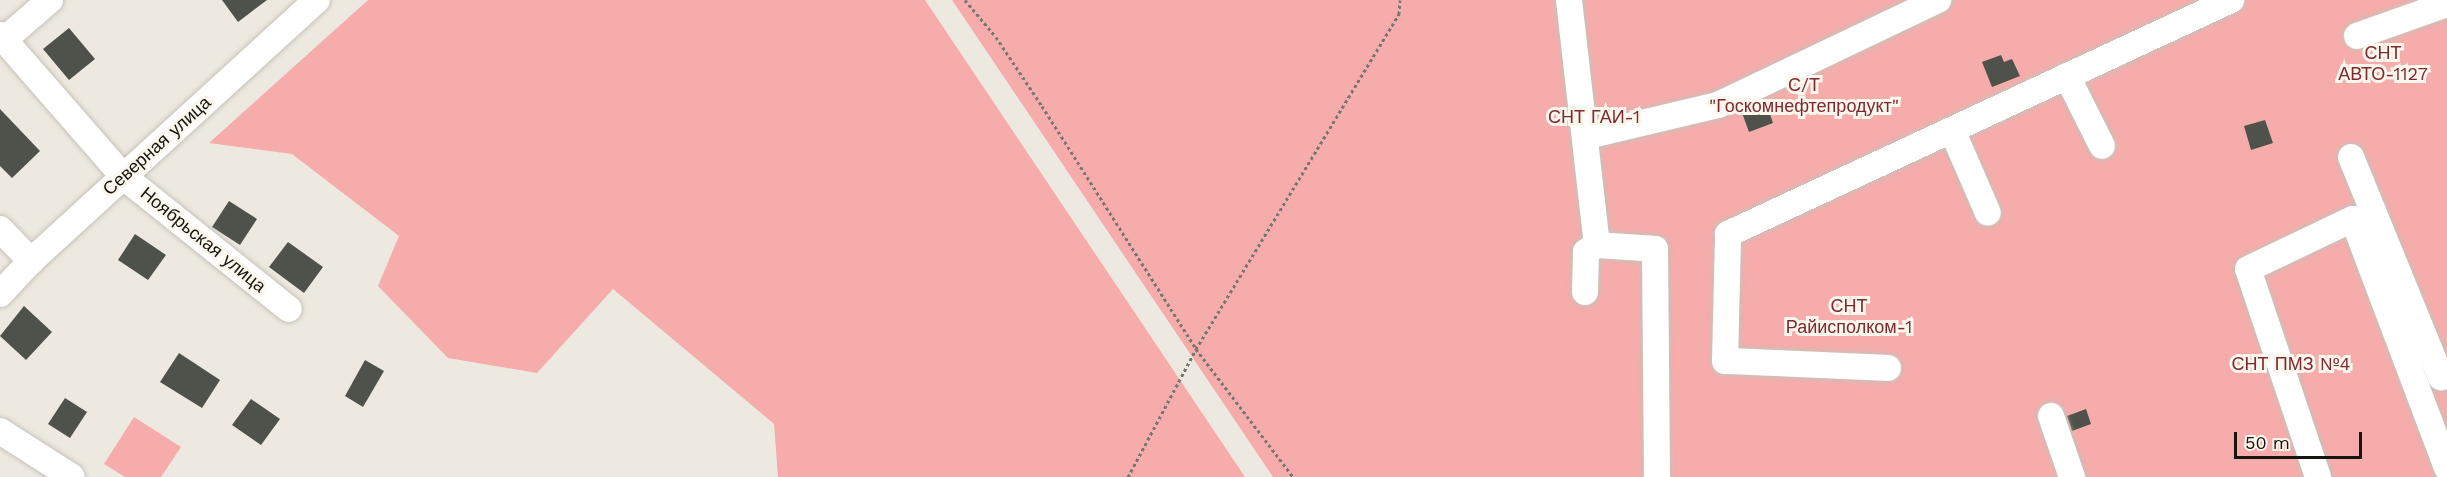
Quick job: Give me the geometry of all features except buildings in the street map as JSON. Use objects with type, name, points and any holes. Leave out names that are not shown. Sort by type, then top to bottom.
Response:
[{"type":"street","points":[[2,38],[50,0]]},
{"type":"street","name":"Северная улица","points":[[0,294],[31,261],[317,0]]},
{"type":"street","points":[[1569,0],[1587,136],[1597,245]]},
{"type":"street","points":[[1587,136],[1718,105],[1938,0]]},
{"type":"street","points":[[1888,368],[1725,361],[1728,234],[2230,0]]},
{"type":"street","points":[[2357,36],[2447,4]]},
{"type":"street","name":"Ноябрьская улица","points":[[2,38],[124,177],[289,309]]},
{"type":"street","points":[[2067,76],[2102,146]]},
{"type":"street","points":[[1952,130],[1988,213]]},
{"type":"street","points":[[2351,157],[2441,377],[2447,375]]},
{"type":"street","points":[[2318,477],[2248,269],[2353,219],[2447,468]]},
{"type":"street","points":[[0,229],[31,261]]},
{"type":"street","points":[[1585,292],[1586,252],[1597,245],[1655,249],[1657,477]]},
{"type":"street","points":[[2050,416],[2072,477]]},
{"type":"street","points":[[0,431],[72,477]]},
{"type":"path","points":[[965,0],[996,37],[1042,106],[1196,349],[1293,477]]},
{"type":"path","points":[[1128,477],[1196,349],[1399,14],[1400,0]]},
{"type":"green space","points":[[368,0],[925,0],[1245,477],[778,477],[774,424],[613,289],[537,373],[448,358],[378,286],[399,236],[292,154],[209,143]]},
{"type":"green space","points":[[952,0],[2447,0],[2447,477],[1273,477]]},
{"type":"green space","points":[[134,417],[181,447],[161,477],[125,477],[104,464]]},
{"type":"park label","name":"СНТ АВТО-1127","points":[[2383,64]]},
{"type":"park label","name":"С/Т \"Госкомнефтепродукт\"","points":[[1804,96]]},
{"type":"park label","name":"СНТ ГАИ-1","points":[[1594,117]]},
{"type":"park label","name":"СНТ Райисполком-1","points":[[1849,317]]},
{"type":"park label","name":"СНТ ПМЗ №4","points":[[2291,364]]}]
